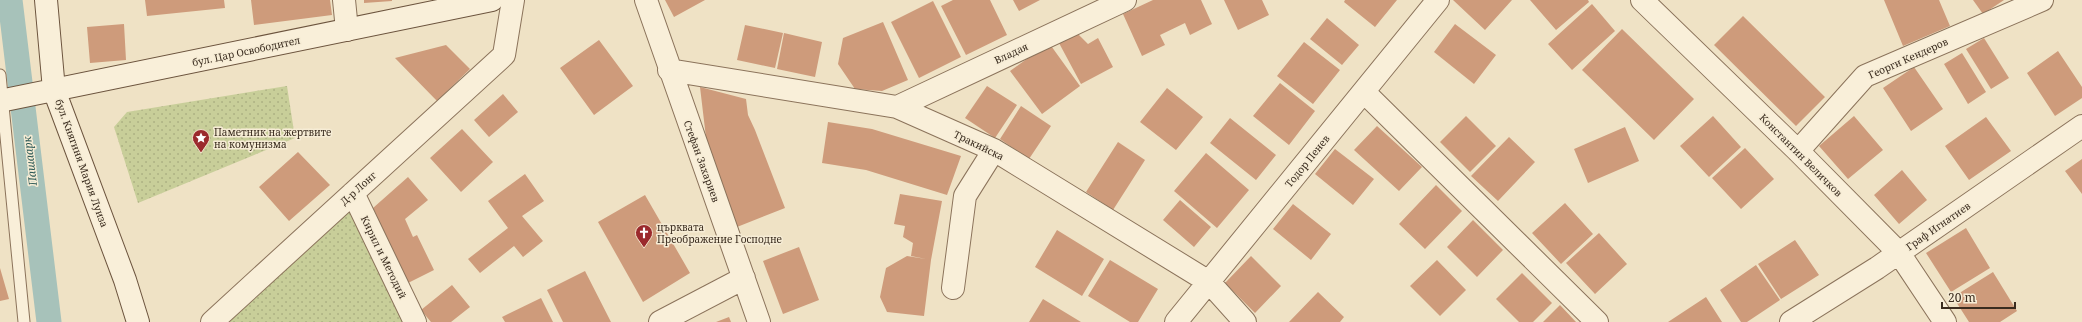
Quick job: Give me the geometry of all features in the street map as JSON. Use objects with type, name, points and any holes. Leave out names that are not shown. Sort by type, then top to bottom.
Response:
[{"type":"street","name":"бул. Княгиня Мария Луиза","points":[[46,0],[54,90],[125,280],[138,322]]},
{"type":"street","points":[[344,0],[347,30]]},
{"type":"street","name":"бул. Цар Освободител","points":[[1,101],[492,0]]},
{"type":"street","name":"Д-р Лонг","points":[[212,322],[504,55],[513,0]]},
{"type":"street","name":"Стефан Захариев","points":[[646,0],[669,70],[759,322]]},
{"type":"street","name":"Владая","points":[[898,107],[1125,0]]},
{"type":"street","name":"Тодор Пенев","points":[[1176,322],[1438,0]]},
{"type":"street","name":"Константин Величков","points":[[1642,0],[1798,151],[1899,253],[1945,322]]},
{"type":"street","name":"Георги Кендеров","points":[[1798,151],[1865,76],[2042,0]]},
{"type":"street","name":"Тракийска","points":[[669,70],[898,107],[994,150],[1209,282],[1245,322]]},
{"type":"street","points":[[1364,92],[1597,322]]},
{"type":"street","name":"Граф Игнатиев","points":[[1791,322],[1899,253],[2082,126]]},
{"type":"street","points":[[953,288],[966,196],[994,150]]},
{"type":"street","name":"Кирил и Методий","points":[[353,193],[415,322]]},
{"type":"street","points":[[660,322],[744,278]]},
{"type":"lane","points":[[0,75],[1,101],[24,322]]},
{"type":"green space","points":[[287,86],[295,138],[138,203],[114,127],[127,112]]},
{"type":"green space","points":[[353,193],[415,322],[212,322]]},
{"type":"building","points":[[145,0],[224,0],[225,8],[147,16]]},
{"type":"building","points":[[251,0],[330,0],[332,15],[254,25]]},
{"type":"building","points":[[364,0],[392,0],[392,1],[364,3]]},
{"type":"building","points":[[665,0],[705,0],[674,17]]},
{"type":"building","points":[[953,0],[990,0],[1007,35],[966,55],[941,6]]},
{"type":"building","points":[[1013,0],[1040,0],[1019,11]]},
{"type":"building","points":[[1153,0],[1201,0],[1212,24],[1190,35],[1185,23],[1160,35],[1165,45],[1142,56],[1123,14]]},
{"type":"building","points":[[1224,0],[1262,0],[1269,15],[1238,30]]},
{"type":"building","points":[[1345,0],[1397,0],[1375,27],[1344,2]]},
{"type":"building","points":[[1453,0],[1512,0],[1485,30]]},
{"type":"building","points":[[1530,0],[1588,0],[1589,2],[1556,30]]},
{"type":"building","points":[[1884,0],[1939,0],[1950,26],[1903,46]]},
{"type":"building","points":[[1973,0],[2004,0],[1983,14]]},
{"type":"building","points":[[933,1],[961,57],[919,78],[891,22]]},
{"type":"building","points":[[1592,4],[1615,31],[1572,70],[1548,44]]},
{"type":"building","points":[[1743,16],[1825,97],[1796,126],[1714,45]]},
{"type":"building","points":[[1327,18],[1359,45],[1342,65],[1310,39]]},
{"type":"building","points":[[883,22],[908,80],[882,91],[855,89],[838,64],[843,38]]},
{"type":"building","points":[[124,24],[126,60],[90,63],[87,27]]},
{"type":"building","points":[[1455,24],[1496,55],[1474,84],[1434,52]]},
{"type":"building","points":[[745,25],[783,33],[775,68],[737,60]]},
{"type":"building","points":[[1622,29],[1694,99],[1654,140],[1582,70]]},
{"type":"building","points":[[784,33],[822,42],[815,77],[777,69]]},
{"type":"building","points":[[1077,33],[1088,44],[1098,38],[1113,67],[1081,84],[1059,43]]},
{"type":"building","points":[[1984,38],[2009,78],[1991,89],[1966,49]]},
{"type":"building","points":[[599,40],[633,86],[594,115],[560,68]]},
{"type":"building","points":[[1304,42],[1340,70],[1313,104],[1277,76]]},
{"type":"building","points":[[1049,43],[1080,86],[1042,114],[1010,71]]},
{"type":"building","points":[[446,45],[470,69],[437,101],[395,58]]},
{"type":"building","points":[[2058,51],[2082,87],[2082,98],[2055,116],[2027,73]]},
{"type":"building","points":[[1962,53],[1986,92],[1968,104],[1944,64]]},
{"type":"building","points":[[1914,67],[1943,109],[1911,131],[1883,88]]},
{"type":"building","points":[[1280,83],[1315,111],[1289,145],[1253,116]]},
{"type":"building","points":[[987,86],[1017,105],[995,138],[965,118]]},
{"type":"building","points":[[700,87],[746,99],[748,115],[785,208],[737,227],[707,146]]},
{"type":"building","points":[[1167,88],[1203,117],[1176,150],[1140,122]]},
{"type":"building","points":[[503,94],[518,112],[489,137],[474,120]]},
{"type":"building","points":[[1021,106],[1051,126],[1029,159],[1000,139]]},
{"type":"building","points":[[1466,116],[1496,146],[1470,172],[1440,142]]},
{"type":"building","points":[[1713,116],[1741,147],[1709,177],[1680,146]]},
{"type":"building","points":[[1854,116],[1883,150],[1848,179],[1819,146]]},
{"type":"building","points":[[1986,117],[2011,151],[1969,180],[1945,146]]},
{"type":"building","points":[[1230,118],[1276,155],[1256,180],[1210,143]]},
{"type":"building","points":[[828,122],[872,129],[961,156],[947,195],[866,170],[822,163]]},
{"type":"building","points":[[1377,126],[1422,167],[1399,191],[1354,150]]},
{"type":"building","points":[[1625,127],[1639,161],[1588,183],[1574,149]]},
{"type":"building","points":[[462,129],[493,162],[461,192],[430,158]]},
{"type":"building","points":[[1509,137],[1535,162],[1498,201],[1471,176]]},
{"type":"building","points":[[1118,142],[1145,160],[1113,210],[1086,192]]},
{"type":"building","points":[[1745,148],[1774,179],[1741,209],[1712,178]]},
{"type":"building","points":[[1335,149],[1374,179],[1353,205],[1315,174]]},
{"type":"building","points":[[298,152],[330,185],[289,221],[259,187]]},
{"type":"building","points":[[1206,153],[1249,190],[1217,228],[1174,191]]},
{"type":"building","points":[[2082,159],[2082,194],[2065,171]]},
{"type":"building","points":[[1902,170],[1927,200],[1899,224],[1874,195]]},
{"type":"building","points":[[525,174],[544,201],[522,216],[543,241],[523,257],[514,246],[480,273],[468,259],[508,228],[488,201]]},
{"type":"building","points":[[408,177],[428,200],[405,219],[413,237],[417,235],[434,270],[408,283],[373,208]]},
{"type":"building","points":[[1436,185],[1462,211],[1425,249],[1399,224]]},
{"type":"building","points":[[900,194],[942,201],[931,260],[924,316],[887,312],[880,297],[886,268],[907,256],[926,259],[911,256],[913,243],[903,237],[905,226],[894,224]]},
{"type":"building","name":"църквата Преображение Господне","points":[[645,195],[690,273],[643,302],[598,222]]},
{"type":"building","points":[[1180,200],[1211,227],[1194,247],[1163,220]]},
{"type":"building","points":[[1565,203],[1593,234],[1561,264],[1532,233]]},
{"type":"building","points":[[1293,204],[1331,234],[1311,260],[1273,229]]},
{"type":"building","points":[[1473,220],[1503,250],[1477,277],[1447,247]]},
{"type":"building","points":[[1966,228],[1990,268],[1951,292],[1926,253]]},
{"type":"building","points":[[1057,230],[1104,259],[1082,296],[1035,267]]},
{"type":"building","points":[[1599,233],[1627,264],[1595,294],[1566,263]]},
{"type":"building","points":[[1795,240],[1819,275],[1781,299],[1758,264]]},
{"type":"building","points":[[799,247],[819,300],[783,314],[763,261]]},
{"type":"building","points":[[1251,256],[1281,286],[1255,313],[1225,283]]},
{"type":"building","points":[[1110,260],[1158,289],[1138,322],[1130,322],[1088,296]]},
{"type":"building","points":[[1437,260],[1466,290],[1440,316],[1410,286]]},
{"type":"building","points":[[1756,265],[1780,300],[1747,322],[1741,322],[1720,290]]},
{"type":"building","points":[[0,268],[9,299],[0,301]]},
{"type":"building","points":[[585,271],[611,322],[563,322],[547,290]]},
{"type":"building","points":[[1993,272],[2017,311],[2000,322],[1969,322],[1953,297]]},
{"type":"building","points":[[1522,273],[1552,303],[1533,322],[1519,322],[1496,299]]},
{"type":"building","points":[[452,285],[470,307],[451,322],[431,322],[421,310]]},
{"type":"building","points":[[1318,292],[1344,317],[1340,322],[1289,322]]},
{"type":"building","points":[[1706,297],[1722,322],[1668,322]]},
{"type":"building","points":[[541,298],[553,322],[505,322],[502,317]]},
{"type":"building","points":[[1043,299],[1081,322],[1029,322]]},
{"type":"building","points":[[1560,305],[1576,322],[1543,322]]},
{"type":"building","points":[[729,317],[731,322],[716,322]]},
{"type":"waterway","name":"Пашаарк","points":[[10,0],[49,322]]},
{"type":"place","name":"Паметник на жертвите на комунизма","points":[[201,153]]},
{"type":"place","name":"църквата Преображение Господне","points":[[644,248]]}]
